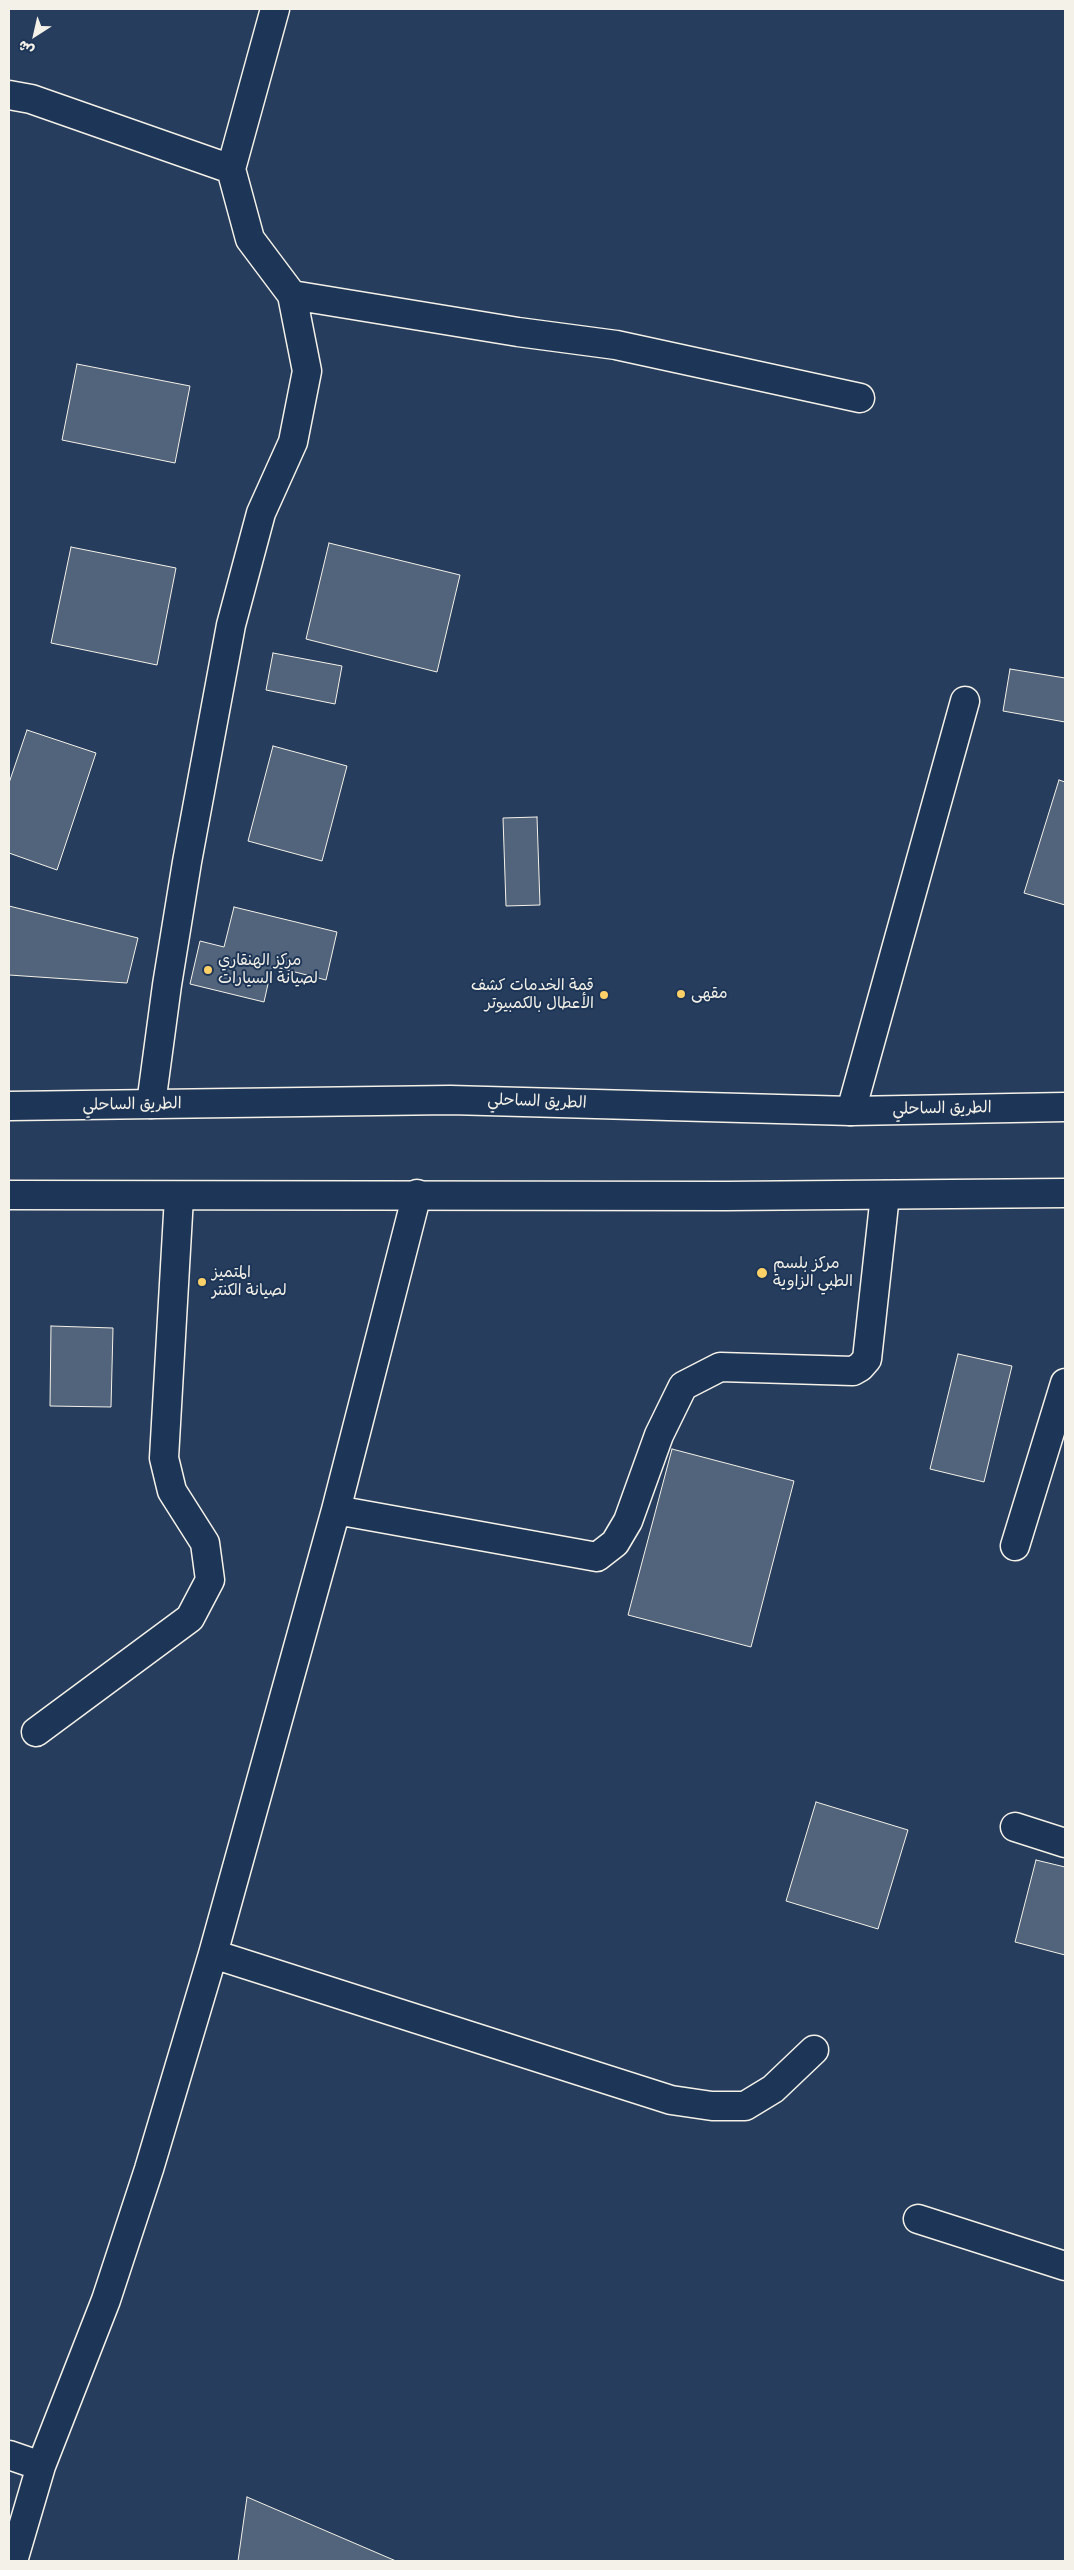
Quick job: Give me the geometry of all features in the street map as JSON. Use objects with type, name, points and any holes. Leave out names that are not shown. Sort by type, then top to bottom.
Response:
[{"type":"main road","points":[[151,1104],[167,985],[187,862],[231,625],[261,513],[293,442],[306,371],[292,295],[250,239],[231,169],[275,9]]},
{"type":"main road","points":[[9,95],[31,99],[231,169]]},
{"type":"main road","points":[[292,295],[616,346],[860,398]]},
{"type":"main road","points":[[851,1111],[966,701]]},
{"type":"main road","name":"الطريق الساحلي","points":[[9,1106],[450,1100],[851,1111],[1065,1107]]},
{"type":"main road","points":[[9,1195],[180,1197],[417,1194],[885,1195],[1065,1193]]},
{"type":"main road","points":[[13,2561],[41,2466],[109,2291],[149,2169],[214,1954],[336,1510],[417,1194]]},
{"type":"main road","points":[[336,1510],[598,1557],[615,1543],[628,1521],[659,1435],[683,1386],[720,1367],[853,1371],[860,1367],[867,1359],[885,1195]]},
{"type":"main road","points":[[36,1732],[190,1618],[210,1580],[205,1543],[172,1491],[164,1458],[180,1197]]},
{"type":"main road","points":[[1015,1546],[1065,1383]]},
{"type":"main road","points":[[1014,1827],[1065,1842]]},
{"type":"main road","points":[[214,1954],[671,2100],[712,2106],[745,2106],[772,2089],[814,2050]]},
{"type":"main road","points":[[918,2219],[1065,2266]]},
{"type":"main road","points":[[9,2456],[41,2466]]},
{"type":"building","points":[[77,364],[190,386],[175,463],[62,440]]},
{"type":"building","points":[[329,543],[460,575],[437,672],[306,639]]},
{"type":"building","points":[[71,547],[176,568],[157,665],[51,643]]},
{"type":"building","points":[[273,653],[342,666],[335,704],[266,690]]},
{"type":"building","points":[[1010,669],[1065,678],[1065,722],[1003,711]]},
{"type":"building","points":[[27,730],[96,753],[57,870],[9,853],[9,783]]},
{"type":"building","points":[[273,746],[347,766],[322,861],[248,841]]},
{"type":"building","points":[[1059,780],[1065,782],[1065,905],[1024,893]]},
{"type":"building","points":[[537,817],[540,905],[506,906],[503,818]]},
{"type":"building","points":[[9,906],[138,938],[127,983],[9,975]]},
{"type":"building","points":[[234,907],[337,932],[326,980],[272,966],[264,1002],[190,984],[200,941],[224,947]]},
{"type":"building","points":[[51,1326],[113,1328],[111,1407],[50,1406]]},
{"type":"building","points":[[958,1354],[1012,1366],[984,1482],[930,1469]]},
{"type":"building","points":[[672,1449],[794,1481],[751,1647],[628,1615]]},
{"type":"building","points":[[816,1802],[908,1830],[878,1929],[786,1901]]},
{"type":"building","points":[[1036,1860],[1065,1867],[1065,1955],[1015,1942]]},
{"type":"building","points":[[247,2497],[396,2561],[238,2561]]},
{"type":"place","name":"مركز الهنقاري لصيانة السيارات","points":[[208,970]]},
{"type":"place","name":"مقهى","points":[[681,994]]},
{"type":"place","name":"قمة الخدمات كشف الأعطال بالكمبيوتر","points":[[604,995]]},
{"type":"place","name":"مركز بلسم الطبي الزاوية","points":[[762,1273]]},
{"type":"place","name":"المتميز لصيانة الكنتر","points":[[202,1282]]}]
